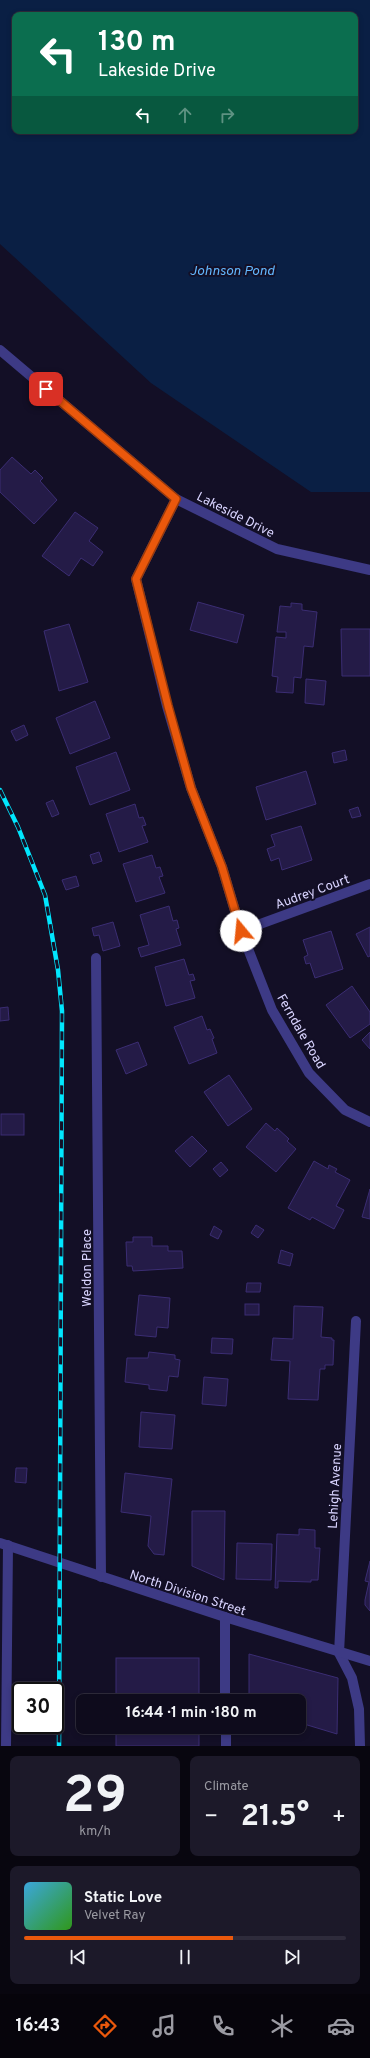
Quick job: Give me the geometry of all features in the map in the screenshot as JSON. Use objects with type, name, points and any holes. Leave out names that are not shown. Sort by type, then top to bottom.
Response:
[{"type":"street","name":"Lakeside Drive","points":[[0,350],[176,499],[277,549],[370,570]]},
{"type":"street","name":"Ferndale Road","points":[[176,499],[136,579],[168,706],[191,788],[222,867],[241,931],[272,1010],[309,1073],[345,1110],[370,1122]]},
{"type":"street","name":"Audrey Court","points":[[241,931],[370,884]]},
{"type":"street","name":"Weldon Place","points":[[96,958],[101,1577]]},
{"type":"street","name":"Lehigh Avenue","points":[[339,1653],[356,1321]]},
{"type":"street","name":"North Division Street","points":[[4,1544],[225,1617],[339,1653],[370,1661]]},
{"type":"street","points":[[4,1544],[6,1746]]},
{"type":"street","points":[[225,1617],[225,1694]]},
{"type":"street","points":[[339,1653],[352,1678],[360,1709],[360,1746]]},
{"type":"street","points":[[226,1734],[226,1746]]},
{"type":"water","name":"Johnson Pond","points":[[0,0],[370,0],[370,492],[311,492],[151,383],[0,244]]},
{"type":"building","points":[[12,457],[31,474],[35,470],[43,478],[40,481],[57,500],[34,524],[0,492],[0,470]]},
{"type":"building","points":[[75,512],[98,528],[89,541],[103,552],[93,566],[81,558],[69,576],[42,556]]},
{"type":"building","points":[[198,602],[244,615],[237,643],[190,630]]},
{"type":"building","points":[[291,603],[302,604],[302,610],[317,612],[313,647],[304,646],[301,678],[294,677],[293,693],[276,692],[278,677],[272,676],[276,637],[286,638],[286,632],[277,632],[280,606],[291,607]]},
{"type":"building","points":[[69,624],[88,682],[59,691],[44,631]]},
{"type":"building","points":[[341,629],[370,629],[370,676],[342,676]]},
{"type":"building","points":[[306,679],[326,681],[324,705],[305,703]]},
{"type":"building","points":[[95,701],[110,738],[70,754],[56,718]]},
{"type":"building","points":[[24,725],[28,735],[16,741],[11,731]]},
{"type":"building","points":[[345,750],[347,760],[334,763],[332,753]]},
{"type":"building","points":[[116,752],[130,790],[90,805],[76,767]]},
{"type":"building","points":[[306,771],[316,804],[266,820],[256,787]]},
{"type":"building","points":[[53,800],[59,814],[52,817],[46,803]]},
{"type":"building","points":[[135,804],[139,818],[143,817],[146,825],[142,826],[148,842],[119,852],[106,814]]},
{"type":"building","points":[[358,807],[361,816],[352,818],[349,810]]},
{"type":"building","points":[[301,826],[312,860],[282,870],[279,858],[271,861],[267,849],[275,846],[271,835]]},
{"type":"building","points":[[99,852],[102,861],[93,864],[90,855]]},
{"type":"building","points":[[152,855],[156,868],[160,867],[163,876],[159,877],[165,893],[136,902],[123,864]]},
{"type":"building","points":[[76,876],[79,886],[66,890],[62,880]]},
{"type":"building","points":[[169,906],[173,921],[177,920],[179,928],[176,929],[181,945],[141,957],[138,948],[149,945],[140,915]]},
{"type":"building","points":[[113,922],[120,946],[103,951],[99,935],[94,936],[92,928]]},
{"type":"building","points":[[370,927],[370,956],[368,957],[356,934]]},
{"type":"building","points":[[331,931],[343,969],[315,978],[310,963],[306,964],[304,957],[308,955],[303,940]]},
{"type":"building","points":[[184,959],[189,975],[193,974],[195,980],[190,981],[195,998],[166,1006],[155,967]]},
{"type":"building","points":[[352,986],[370,1012],[370,1024],[350,1038],[326,1005]]},
{"type":"building","points":[[8,1007],[9,1020],[0,1021],[0,1008]]},
{"type":"building","points":[[202,1016],[207,1030],[210,1029],[214,1038],[212,1039],[217,1053],[189,1064],[174,1027]]},
{"type":"building","points":[[370,1032],[370,1049],[362,1040]]},
{"type":"building","points":[[138,1042],[147,1065],[126,1074],[116,1050]]},
{"type":"building","points":[[229,1075],[252,1109],[228,1126],[204,1092]]},
{"type":"building","points":[[1,1114],[24,1114],[24,1135],[1,1135]]},
{"type":"building","points":[[266,1123],[275,1131],[277,1128],[289,1139],[287,1141],[296,1149],[276,1172],[246,1147]]},
{"type":"building","points":[[192,1136],[207,1151],[190,1167],[175,1151]]},
{"type":"building","points":[[314,1161],[328,1169],[329,1165],[337,1169],[335,1172],[350,1180],[336,1206],[344,1210],[334,1229],[312,1217],[310,1220],[288,1208]]},
{"type":"building","points":[[221,1162],[228,1170],[220,1177],[213,1169]]},
{"type":"building","points":[[370,1189],[370,1219],[362,1217]]},
{"type":"building","points":[[256,1225],[264,1230],[258,1238],[251,1233]]},
{"type":"building","points":[[214,1226],[222,1231],[218,1239],[210,1235]]},
{"type":"building","points":[[133,1237],[152,1237],[152,1246],[168,1246],[168,1251],[182,1251],[183,1268],[133,1271],[132,1266],[127,1266],[126,1242],[133,1242]]},
{"type":"building","points":[[281,1250],[293,1254],[290,1266],[278,1263]]},
{"type":"building","points":[[247,1283],[261,1283],[260,1292],[246,1292]]},
{"type":"building","points":[[139,1295],[170,1298],[168,1328],[157,1327],[156,1337],[135,1335]]},
{"type":"building","points":[[245,1304],[259,1304],[259,1315],[245,1315]]},
{"type":"building","points":[[294,1306],[323,1307],[321,1337],[332,1338],[332,1340],[334,1340],[333,1365],[325,1365],[325,1369],[320,1369],[318,1400],[288,1399],[290,1361],[271,1360],[273,1338],[293,1339]]},
{"type":"building","points":[[212,1338],[233,1339],[232,1354],[211,1353]]},
{"type":"building","points":[[149,1352],[175,1355],[175,1359],[180,1360],[178,1377],[169,1376],[167,1391],[149,1389],[149,1385],[125,1382],[127,1358],[148,1358]]},
{"type":"building","points":[[204,1377],[228,1379],[226,1406],[202,1404]]},
{"type":"building","points":[[141,1412],[175,1415],[172,1449],[139,1447]]},
{"type":"building","points":[[16,1468],[27,1468],[26,1483],[15,1482]]},
{"type":"building","points":[[125,1473],[172,1479],[164,1555],[154,1554],[148,1546],[151,1516],[121,1512]]},
{"type":"building","points":[[192,1511],[225,1511],[224,1580],[192,1566]]},
{"type":"building","points":[[299,1529],[315,1530],[315,1548],[320,1548],[318,1580],[311,1580],[311,1582],[278,1581],[278,1588],[275,1588],[277,1534],[299,1535]]},
{"type":"building","points":[[237,1543],[272,1544],[271,1580],[236,1579]]},
{"type":"building","points":[[370,1561],[370,1611],[365,1605],[369,1582],[365,1581]]},
{"type":"building","points":[[249,1654],[338,1678],[337,1734],[306,1725],[306,1694],[249,1694]]},
{"type":"building","points":[[116,1658],[199,1658],[199,1694],[116,1694]]},
{"type":"building","points":[[116,1734],[199,1734],[199,1746],[116,1746]]},
{"type":"railway","points":[[0,790],[18,827],[45,895],[58,970],[62,1011],[59,1746]]},
{"type":"route","points":[[46,389],[176,499],[136,579],[168,706],[191,788],[222,867],[241,931]]}]
